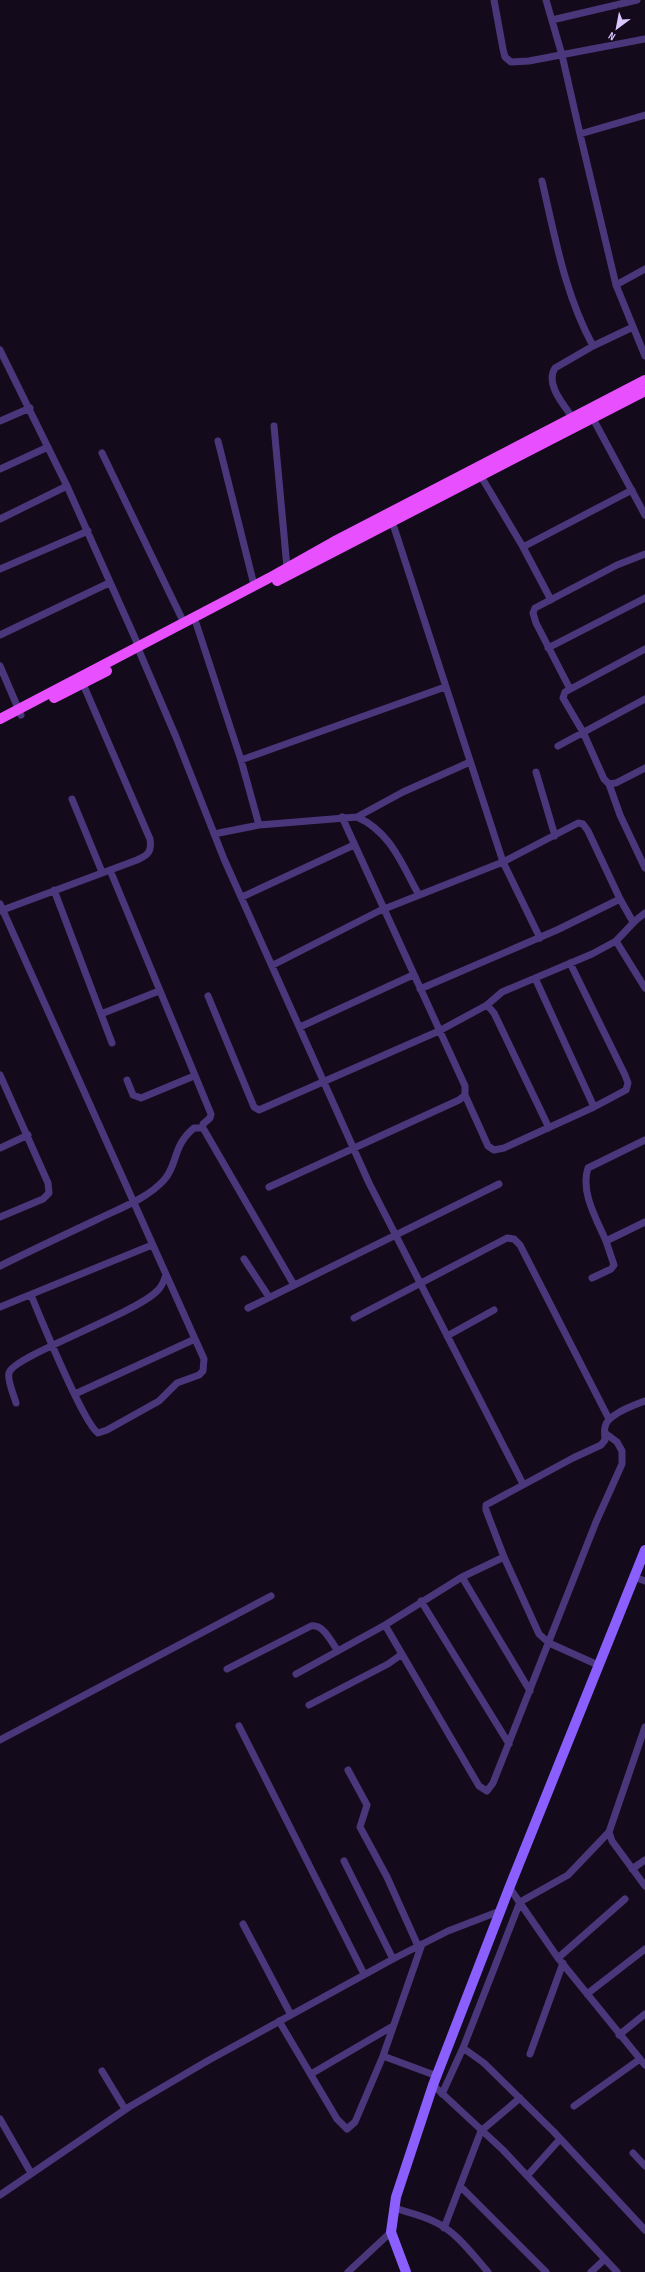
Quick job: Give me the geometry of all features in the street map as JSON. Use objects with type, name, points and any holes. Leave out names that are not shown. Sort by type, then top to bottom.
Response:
[{"type":"main road","points":[[0,726],[19,712],[139,650],[196,623],[391,517],[590,414],[645,380]]},
{"type":"main road","points":[[478,472],[573,418],[590,414],[645,392]]},
{"type":"main road","points":[[0,719],[83,684],[184,622],[287,568],[391,517]]},
{"type":"street","points":[[494,0],[505,57],[511,62],[529,61],[645,39]]},
{"type":"street","points":[[546,0],[562,55],[616,285],[645,356]]},
{"type":"street","points":[[552,20],[637,0]]},
{"type":"street","points":[[580,134],[645,115]]},
{"type":"street","points":[[542,181],[571,301],[593,346]]},
{"type":"street","points":[[616,285],[645,269]]},
{"type":"street","points":[[573,418],[553,386],[553,372],[563,362],[633,327]]},
{"type":"street","points":[[0,350],[2,360],[30,408],[88,531],[176,736],[214,834],[354,1148],[420,1284],[523,1484]]},
{"type":"street","points":[[0,421],[30,408]]},
{"type":"street","points":[[590,414],[645,515]]},
{"type":"street","points":[[274,426],[287,568]]},
{"type":"street","points":[[218,441],[254,585]]},
{"type":"street","points":[[0,469],[48,447]]},
{"type":"street","points":[[102,453],[184,622]]},
{"type":"street","points":[[478,472],[523,547],[551,600]]},
{"type":"street","points":[[0,519],[67,486]]},
{"type":"street","points":[[523,547],[632,490]]},
{"type":"street","points":[[391,517],[503,862],[540,938]]},
{"type":"street","points":[[0,569],[88,531]]},
{"type":"street","points":[[570,689],[548,648],[533,612],[535,608],[617,565],[645,554]]},
{"type":"street","points":[[0,635],[109,582]]},
{"type":"street","points":[[548,648],[645,598]]},
{"type":"street","points":[[196,623],[241,760],[259,825]]},
{"type":"street","points":[[645,649],[570,689],[565,692],[563,698],[583,732],[604,779],[609,784],[620,815],[645,868]]},
{"type":"street","points":[[0,666],[19,712]]},
{"type":"street","points":[[31,1295],[91,1427],[98,1433],[102,1433],[160,1400],[177,1383],[199,1375],[203,1371],[204,1359],[132,1202],[1,908],[110,870],[148,855],[152,848],[150,840],[83,684]]},
{"type":"street","points":[[241,760],[446,687]]},
{"type":"street","points":[[558,746],[645,699]]},
{"type":"street","points":[[357,817],[403,792],[470,762]]},
{"type":"street","points":[[609,784],[616,783],[645,768]]},
{"type":"street","points":[[536,772],[555,836]]},
{"type":"street","points":[[72,799],[102,872]]},
{"type":"street","points":[[214,834],[259,825],[342,817],[357,817],[369,822],[382,832],[419,895]]},
{"type":"street","points":[[342,817],[465,1086],[465,1095],[488,1146],[494,1150],[504,1148],[549,1128],[620,1095],[626,1090],[628,1083],[570,963]]},
{"type":"street","points":[[273,966],[383,909],[503,862],[578,823],[583,824],[588,831],[620,899],[633,922]]},
{"type":"street","points":[[242,897],[354,845]]},
{"type":"street","points":[[110,870],[210,1114],[210,1118],[203,1124],[203,1128],[294,1285]]},
{"type":"street","points":[[54,890],[112,1043]]},
{"type":"street","points":[[420,989],[540,938],[620,899]]},
{"type":"street","points":[[208,996],[254,1107],[259,1110],[266,1109],[439,1031],[487,1005],[502,992],[570,963],[616,941],[633,922],[645,913]]},
{"type":"street","points":[[616,941],[645,988]]},
{"type":"street","points":[[300,1027],[413,975]]},
{"type":"street","points":[[535,978],[594,1107]]},
{"type":"street","points":[[101,1014],[159,992]]},
{"type":"street","points":[[487,1005],[494,1013],[549,1128]]},
{"type":"street","points":[[127,1080],[132,1095],[141,1098],[194,1076]]},
{"type":"street","points":[[0,1217],[43,1199],[49,1193],[48,1183],[28,1135],[1,1079]]},
{"type":"street","points":[[269,1187],[459,1100],[465,1095]]},
{"type":"street","points":[[0,1266],[132,1202],[164,1180],[182,1141],[194,1128],[203,1128]]},
{"type":"street","points":[[0,1148],[28,1135]]},
{"type":"street","points":[[592,1278],[611,1269],[614,1265],[588,1194],[586,1175],[588,1168],[645,1140]]},
{"type":"street","points":[[248,1308],[499,1184]]},
{"type":"street","points":[[606,1241],[645,1222]]},
{"type":"street","points":[[354,1318],[507,1238],[514,1239],[520,1245],[609,1419]]},
{"type":"street","points":[[0,1307],[152,1245]]},
{"type":"street","points":[[244,1259],[269,1298]]},
{"type":"street","points":[[16,1402],[9,1377],[12,1367],[23,1360],[139,1305],[157,1292],[166,1275]]},
{"type":"street","points":[[447,1336],[494,1310]]},
{"type":"street","points":[[75,1394],[195,1339]]},
{"type":"street","points":[[598,1665],[548,1643],[539,1634],[504,1557],[486,1510],[486,1505],[523,1484],[601,1445],[605,1440],[604,1427],[609,1419],[621,1411],[645,1401]]},
{"type":"street","points":[[385,1625],[479,1786],[484,1790],[490,1788],[509,1744],[596,1522],[622,1464],[622,1452],[617,1442],[605,1433]]},
{"type":"street","points":[[406,2272],[392,2232],[396,2197],[435,2081],[509,1887],[645,1550]]},
{"type":"street","points":[[296,1674],[385,1625],[421,1601],[462,1577],[504,1557]]},
{"type":"street","points":[[462,1577],[530,1691]]},
{"type":"street","points":[[634,1577],[645,1581]]},
{"type":"street","points":[[0,1740],[270,1596]]},
{"type":"street","points":[[421,1601],[509,1744]]},
{"type":"street","points":[[227,1668],[317,1625],[321,1628],[338,1651]]},
{"type":"street","points":[[309,1705],[388,1664],[402,1654]]},
{"type":"street","points":[[239,1726],[364,1974]]},
{"type":"street","points":[[442,2094],[463,2048],[520,1902],[568,1875],[609,1832],[645,1728]]},
{"type":"street","points":[[279,2021],[337,2119],[347,2129],[355,2122],[383,2056],[420,1945],[387,1877],[362,1832],[361,1822],[367,1805],[348,1770]]},
{"type":"street","points":[[609,1832],[612,1841],[645,1886]]},
{"type":"street","points":[[632,1869],[645,1860]]},
{"type":"street","points":[[344,1861],[393,1959]]},
{"type":"street","points":[[509,1887],[560,1960],[619,2035],[645,2065]]},
{"type":"street","points":[[530,2054],[560,1960],[625,1899]]},
{"type":"street","points":[[0,2195],[125,2109],[291,2014],[364,1974],[448,1931],[500,1911]]},
{"type":"street","points":[[243,1924],[291,2014]]},
{"type":"street","points":[[587,1994],[645,1949]]},
{"type":"street","points":[[619,2035],[645,2014]]},
{"type":"street","points":[[311,2074],[393,2026]]},
{"type":"street","points":[[463,2048],[484,2063],[520,2098],[645,2230]]},
{"type":"street","points":[[383,2056],[435,2081],[442,2094],[527,2176],[617,2272]]},
{"type":"street","points":[[574,2106],[640,2059]]},
{"type":"street","points":[[102,2071],[125,2109]]},
{"type":"street","points":[[444,2228],[480,2131],[520,2098]]},
{"type":"street","points":[[0,2119],[31,2173]]},
{"type":"street","points":[[527,2176],[560,2139]]},
{"type":"street","points":[[633,2153],[645,2166]]},
{"type":"street","points":[[460,2186],[546,2272]]},
{"type":"street","points":[[394,2208],[434,2221],[456,2237],[488,2272]]},
{"type":"street","points":[[348,2272],[392,2232]]},
{"type":"street","points":[[591,2272],[605,2259]]}]
